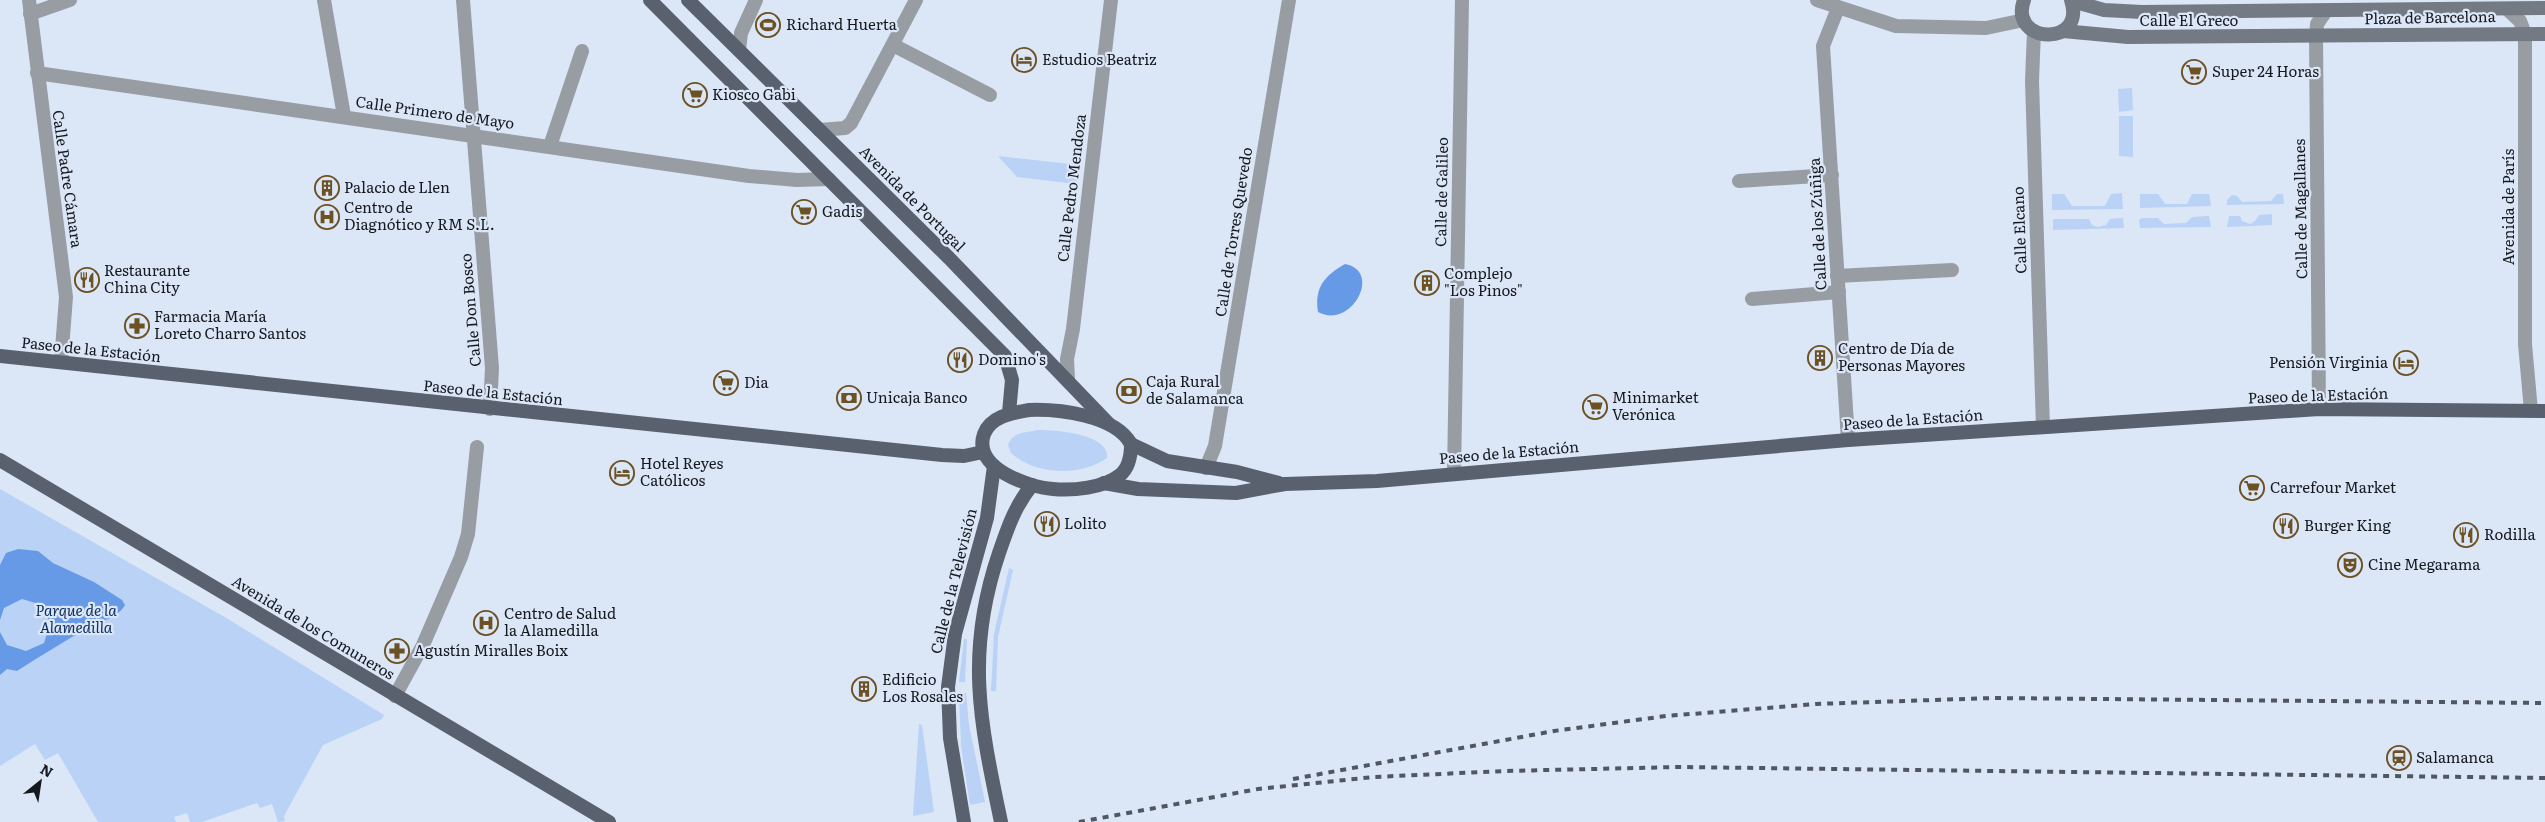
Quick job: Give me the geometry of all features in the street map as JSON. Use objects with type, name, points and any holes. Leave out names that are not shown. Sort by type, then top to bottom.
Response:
[{"type":"main road","points":[[650,0],[1005,356],[1012,380],[1010,413]]},
{"type":"main road","name":"Avenida de Portugal","points":[[688,0],[1068,379],[1109,424],[1122,432],[1131,444]]},
{"type":"main road","points":[[2024,0],[2022,12],[2024,20],[2034,31]]},
{"type":"main road","points":[[2064,31],[2073,14],[2072,0]]},
{"type":"main road","name":"Calle El Greco","points":[[2072,0],[2104,10],[2142,12],[2326,11]]},
{"type":"main road","name":"Plaza de Barcelona","points":[[2326,11],[2545,8]]},
{"type":"main road","name":"Calle El Greco","points":[[2034,31],[2048,36],[2064,31],[2128,38],[2316,36]]},
{"type":"main road","name":"Plaza de Barcelona","points":[[2316,36],[2545,34]]},
{"type":"main road","name":"Paseo de la Estación","points":[[0,356],[942,455],[964,456],[983,452]]},
{"type":"main road","name":"Paseo de la Estación","points":[[1104,483],[1138,488],[1236,493],[1285,484],[1377,481],[1848,440],[2319,409],[2545,411]]},
{"type":"main road","points":[[1109,424],[1048,410],[1010,413],[989,425],[982,442],[983,452],[994,466],[1032,485],[1054,490],[1104,483],[1120,475],[1128,464],[1131,444]]},
{"type":"main road","name":"Paseo de la Estación","points":[[1131,444],[1167,461],[1237,472],[1285,484]]},
{"type":"main road","name":"Avenida de los Comuneros","points":[[0,460],[609,822]]},
{"type":"main road","name":"Calle de la Televisión","points":[[964,822],[950,738],[948,687],[955,634],[988,518],[994,466]]},
{"type":"main road","points":[[1000,822],[980,712],[978,686],[980,646],[985,604],[1008,523],[1032,485]]},
{"type":"street","name":"Calle Padre Cámara","points":[[29,0],[66,297],[61,362]]},
{"type":"street","points":[[30,14],[70,0]]},
{"type":"street","points":[[324,0],[344,116]]},
{"type":"street","name":"Calle Don Bosco","points":[[463,0],[492,368],[490,409]]},
{"type":"street","points":[[739,50],[741,33],[756,0]]},
{"type":"street","points":[[819,130],[845,128],[851,123],[916,0]]},
{"type":"street","name":"Calle Pedro Mendoza","points":[[1068,379],[1067,359],[1111,0]]},
{"type":"street","name":"Calle de Torres Quevedo","points":[[1206,468],[1215,446],[1289,0]]},
{"type":"street","name":"Calle de Galileo","points":[[1454,474],[1462,0]]},
{"type":"street","points":[[1817,0],[1843,6],[1888,24],[1905,26],[1986,28],[2024,20]]},
{"type":"street","name":"Calle de los Zúñiga","points":[[1843,6],[1823,46],[1848,440]]},
{"type":"street","points":[[2507,9],[2520,21],[2525,34]]},
{"type":"street","name":"Calle de Magallanes","points":[[2319,409],[2316,36],[2317,24],[2326,11]]},
{"type":"street","name":"Calle Elcano","points":[[2034,31],[2032,81],[2043,427]]},
{"type":"street","name":"Avenida de París","points":[[2525,34],[2525,344],[2530,411]]},
{"type":"street","points":[[893,45],[990,95]]},
{"type":"street","points":[[550,146],[582,51]]},
{"type":"street","name":"Calle Primero de Mayo","points":[[37,73],[749,176],[797,180],[829,178]]},
{"type":"street","points":[[1739,181],[1832,175]]},
{"type":"street","points":[[1837,276],[1952,270]]},
{"type":"street","points":[[1752,299],[1839,292]]},
{"type":"street","points":[[395,696],[423,645],[461,557],[468,534],[477,447]]},
{"type":"green space","points":[[2132,88],[2133,110],[2119,112],[2118,89]]},
{"type":"green space","points":[[2119,116],[2133,116],[2133,157],[2119,156]]},
{"type":"green space","points":[[998,156],[1079,165],[1076,184],[1017,177]]},
{"type":"green space","points":[[2122,193],[2123,209],[2052,210],[2052,194],[2064,194],[2072,206],[2105,206],[2111,194]]},
{"type":"green space","points":[[2140,194],[2158,194],[2165,204],[2187,204],[2192,194],[2209,194],[2211,206],[2140,208]]},
{"type":"green space","points":[[2277,194],[2283,194],[2284,204],[2227,205],[2227,200],[2232,195],[2237,196],[2242,202],[2271,201]]},
{"type":"green space","points":[[2272,214],[2272,225],[2227,227],[2229,216],[2240,216],[2242,221],[2250,224],[2259,215]]},
{"type":"green space","points":[[2209,216],[2211,227],[2140,228],[2139,220],[2142,218],[2158,218],[2164,224],[2186,223],[2192,217]]},
{"type":"green space","points":[[2123,218],[2124,228],[2053,230],[2053,219],[2089,219],[2092,225],[2098,227],[2106,225],[2110,219]]},
{"type":"green space","points":[[1037,430],[1067,432],[1090,438],[1100,443],[1106,450],[1107,458],[1096,464],[1071,471],[1058,471],[1032,466],[1011,453],[1008,445],[1016,435]]},
{"type":"green space","name":"Parque de la Alamedilla","points":[[0,489],[228,619],[384,715],[382,719],[323,745],[284,816],[285,821],[278,822],[272,804],[260,808],[257,803],[202,822],[190,822],[187,813],[174,817],[176,822],[98,822],[58,753],[45,760],[35,744],[0,766]]},
{"type":"green space","points":[[962,520],[973,523],[963,554],[958,553]]},
{"type":"green space","points":[[1009,568],[1013,570],[998,637],[996,691],[991,691],[994,634]]},
{"type":"green space","points":[[964,639],[967,639],[965,682],[959,682]]},
{"type":"green space","points":[[959,693],[966,693],[969,725],[985,802],[970,805],[961,746]]},
{"type":"green space","points":[[919,724],[922,725],[934,812],[913,816]]},
{"type":"water","points":[[1345,264],[1356,269],[1361,277],[1362,287],[1358,297],[1351,307],[1341,313],[1330,315],[1318,312],[1319,289],[1331,273]]},
{"type":"water","points":[[18,549],[38,551],[53,563],[94,582],[122,600],[125,605],[118,613],[86,629],[17,671],[7,669],[0,675],[0,632],[7,645],[26,651],[44,643],[50,624],[42,605],[22,599],[4,608],[0,620],[0,565],[6,553]]},
{"type":"railway","points":[[1293,779],[1554,731],[1666,716],[1816,704],[1993,698],[2545,703]]},
{"type":"railway","points":[[1079,822],[1258,789],[1374,777],[1505,771],[1679,767],[2545,778]]},
{"type":"place","name":"Richard Huerta","points":[[768,25]]},
{"type":"place","name":"Estudios Beatriz","points":[[1024,60]]},
{"type":"place","name":"Super 24 Horas","points":[[2194,72]]},
{"type":"place","name":"Kiosco Gabi","points":[[695,95]]},
{"type":"place","name":"Palacio de Llen","points":[[327,188]]},
{"type":"place","name":"Gadis","points":[[804,212]]},
{"type":"place","name":"Centro de Diagnótico y RM S.L.","points":[[327,217]]},
{"type":"place","name":"Restaurante China City","points":[[87,280]]},
{"type":"place","name":"Complejo \"Los Pinos\"","points":[[1427,283]]},
{"type":"place","name":"Farmacia María Loreto Charro Santos","points":[[137,326]]},
{"type":"place","name":"Centro de Día de Personas Mayores","points":[[1820,358]]},
{"type":"place","name":"Domino's","points":[[960,360]]},
{"type":"place","name":"Pensión Virginia","points":[[2406,363]]},
{"type":"place","name":"Dia","points":[[726,383]]},
{"type":"place","name":"Caja Rural de Salamanca","points":[[1129,391]]},
{"type":"place","name":"Unicaja Banco","points":[[849,398]]},
{"type":"place","name":"Minimarket Verónica","points":[[1595,407]]},
{"type":"place","name":"Hotel Reyes Católicos","points":[[622,473]]},
{"type":"place","name":"Carrefour Market","points":[[2252,488]]},
{"type":"place","name":"Lolito","points":[[1047,524]]},
{"type":"place","name":"Burger King","points":[[2286,526]]},
{"type":"place","name":"Rodilla","points":[[2466,535]]},
{"type":"place","name":"Cine Megarama","points":[[2350,565]]},
{"type":"place","name":"Centro de Salud la Alamedilla","points":[[486,623]]},
{"type":"place","name":"Agustín Miralles Boix","points":[[397,651]]},
{"type":"place","name":"Edificio Los Rosales","points":[[864,689]]},
{"type":"place","name":"Salamanca","points":[[2399,758]]}]
